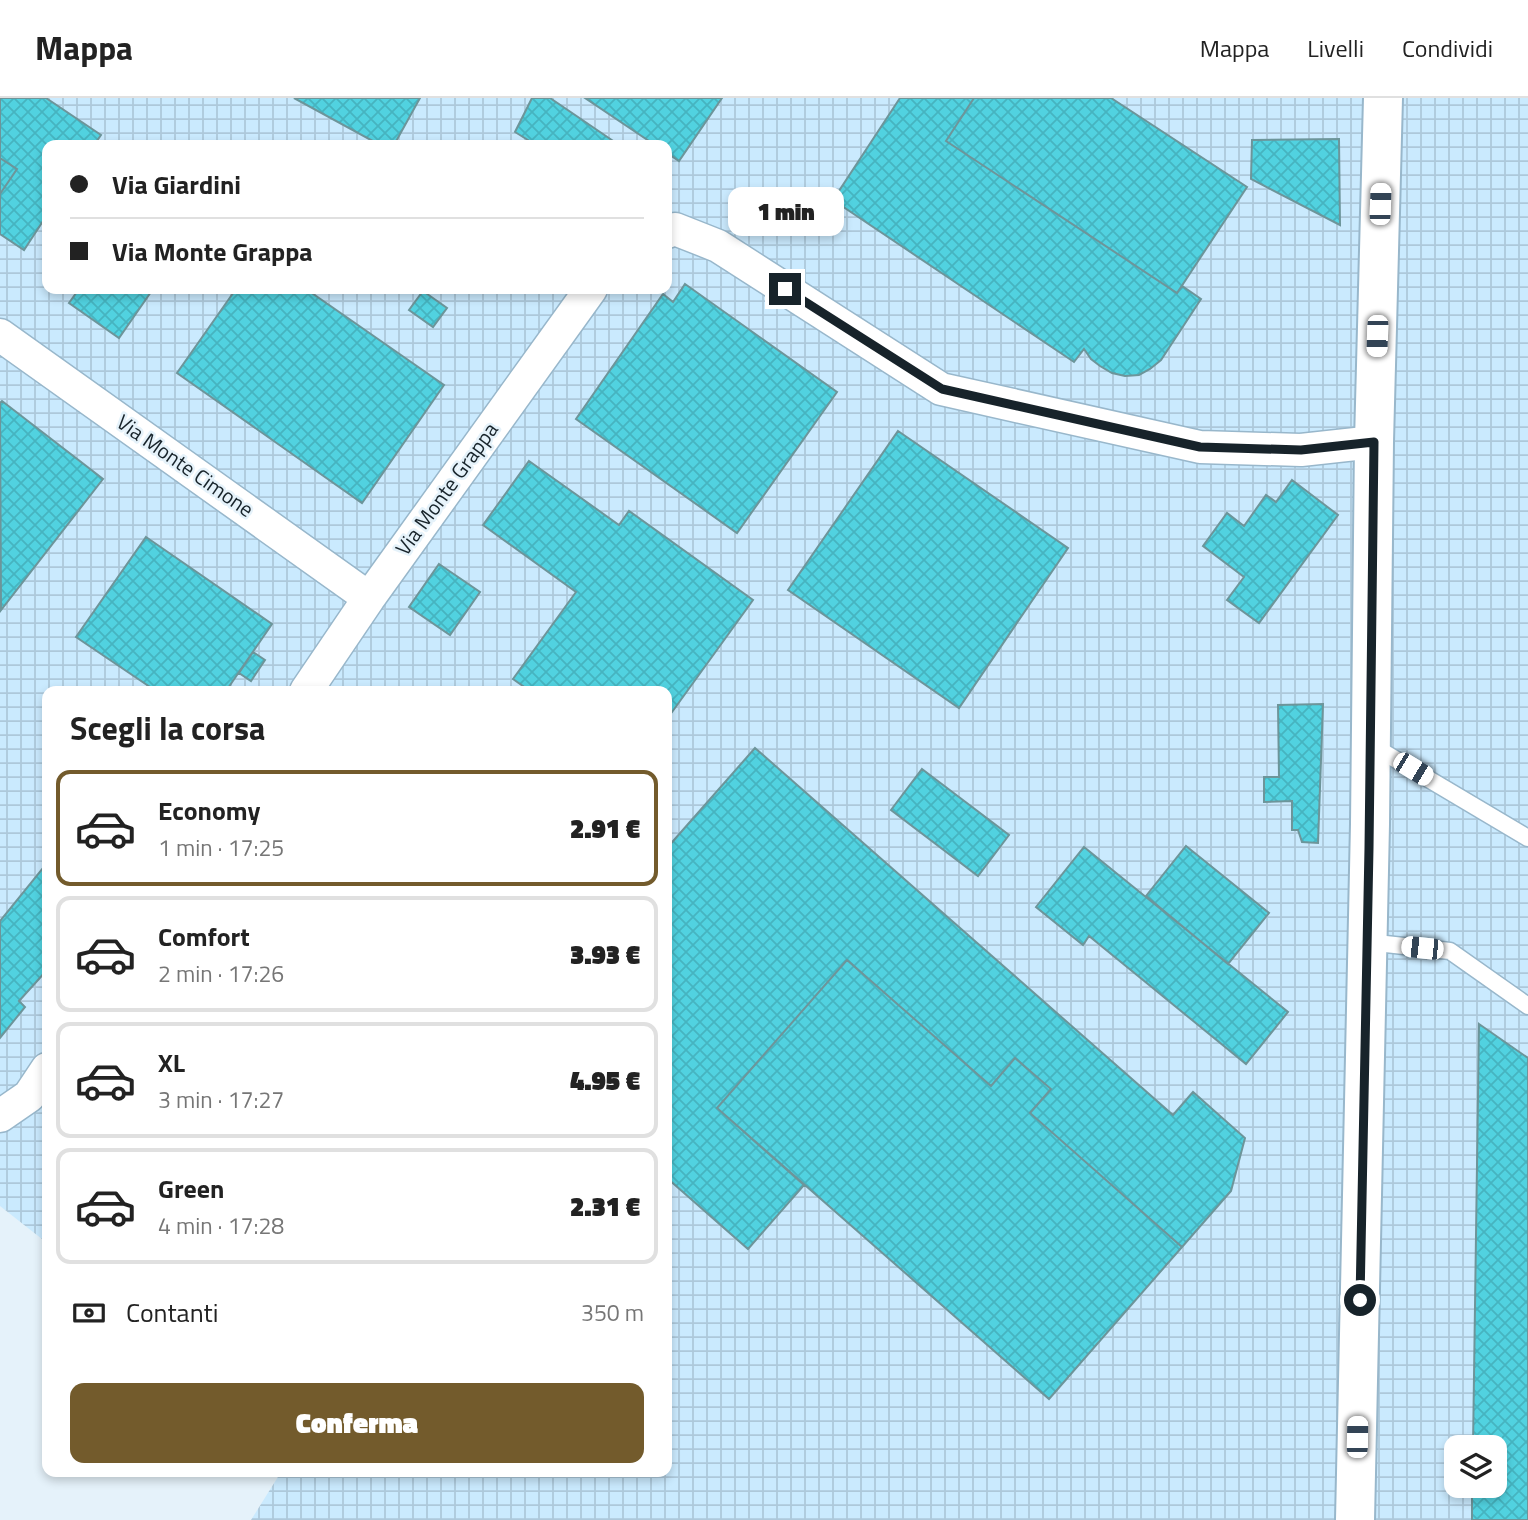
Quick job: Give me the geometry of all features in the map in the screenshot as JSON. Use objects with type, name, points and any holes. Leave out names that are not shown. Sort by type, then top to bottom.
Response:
[{"type":"main road","points":[[1355,1520],[1371,744],[1374,442],[1383,98]]},
{"type":"street","points":[[672,230],[718,246],[942,389],[1200,447],[1301,450],[1374,442]]},
{"type":"street","name":"Via Monte Grappa","points":[[309,686],[369,598],[587,294]]},
{"type":"street","name":"Via Monte Cimone","points":[[0,335],[369,598]]},
{"type":"street","points":[[0,1116],[29,1096],[42,1076]]},
{"type":"lane","points":[[1371,744],[1528,838]]},
{"type":"lane","points":[[1367,942],[1450,951],[1528,1006]]},
{"type":"shaded area","points":[[0,98],[1528,98],[1528,1520],[251,1520],[278,1477],[672,1477],[672,686],[42,686],[42,1239],[0,1206]]},
{"type":"building","points":[[0,98],[46,98],[101,135],[98,140],[42,140],[42,223],[24,250],[0,234],[0,194],[17,169],[0,158]]},
{"type":"building","points":[[294,98],[420,98],[397,140],[371,140]]},
{"type":"building","points":[[532,98],[550,98],[612,140],[528,140],[515,132]]},
{"type":"building","points":[[585,98],[722,98],[679,161],[672,156],[672,140],[648,140]]},
{"type":"building","points":[[900,98],[974,98],[946,141],[1177,293],[1182,286],[1201,299],[1161,360],[1139,375],[1125,376],[1100,366],[1084,349],[1074,362],[833,200]]},
{"type":"building","points":[[974,98],[1111,98],[1247,187],[1177,293],[946,141]]},
{"type":"building","points":[[1339,139],[1340,225],[1251,179],[1252,140]]},
{"type":"building","points":[[0,158],[17,169],[0,194]]},
{"type":"building","points":[[685,284],[837,392],[737,533],[576,419],[663,294],[673,302]]},
{"type":"building","points":[[75,294],[150,294],[119,338],[69,303]]},
{"type":"building","points":[[232,294],[313,294],[444,385],[362,503],[177,373]]},
{"type":"building","points":[[421,294],[427,294],[447,308],[433,327],[409,310]]},
{"type":"building","points":[[2,401],[103,479],[1,610],[0,403]]},
{"type":"building","points":[[898,431],[1068,548],[959,708],[788,590]]},
{"type":"building","points":[[529,461],[619,525],[629,511],[753,600],[672,712],[672,686],[523,686],[513,679],[576,592],[483,525]]},
{"type":"building","points":[[1292,480],[1338,515],[1259,623],[1227,600],[1244,577],[1203,546],[1227,513],[1244,526],[1266,495],[1276,502]]},
{"type":"building","points":[[146,537],[272,624],[229,686],[149,686],[76,637]]},
{"type":"building","points":[[439,564],[480,592],[450,635],[409,607]]},
{"type":"building","points":[[253,652],[265,660],[251,681],[239,673]]},
{"type":"building","points":[[1323,704],[1318,843],[1302,842],[1298,830],[1292,830],[1292,801],[1264,802],[1264,777],[1279,777],[1278,705]]},
{"type":"building","points":[[755,748],[1173,1115],[1193,1092],[1245,1138],[1231,1191],[1182,1247],[1030,1113],[1051,1089],[1015,1058],[991,1086],[847,960],[717,1108],[804,1185],[748,1249],[672,1182],[672,842]]},
{"type":"building","points":[[922,769],[1009,835],[978,876],[891,810]]},
{"type":"building","points":[[1186,846],[1269,913],[1228,964],[1146,896]]},
{"type":"building","points":[[1084,847],[1288,1012],[1246,1064],[1089,936],[1083,945],[1036,907]]},
{"type":"building","points":[[42,869],[42,976],[19,1001],[25,1007],[0,1038],[0,921]]},
{"type":"building","points":[[847,960],[991,1086],[1015,1058],[1051,1089],[1030,1113],[1182,1247],[1049,1399],[717,1108]]},
{"type":"building","points":[[1479,1024],[1528,1058],[1528,1520],[1472,1520],[1472,1498],[1507,1498],[1507,1435],[1473,1435]]},
{"type":"route","points":[[785,289],[942,389],[1200,447],[1301,450],[1374,442],[1360,1300]]}]
